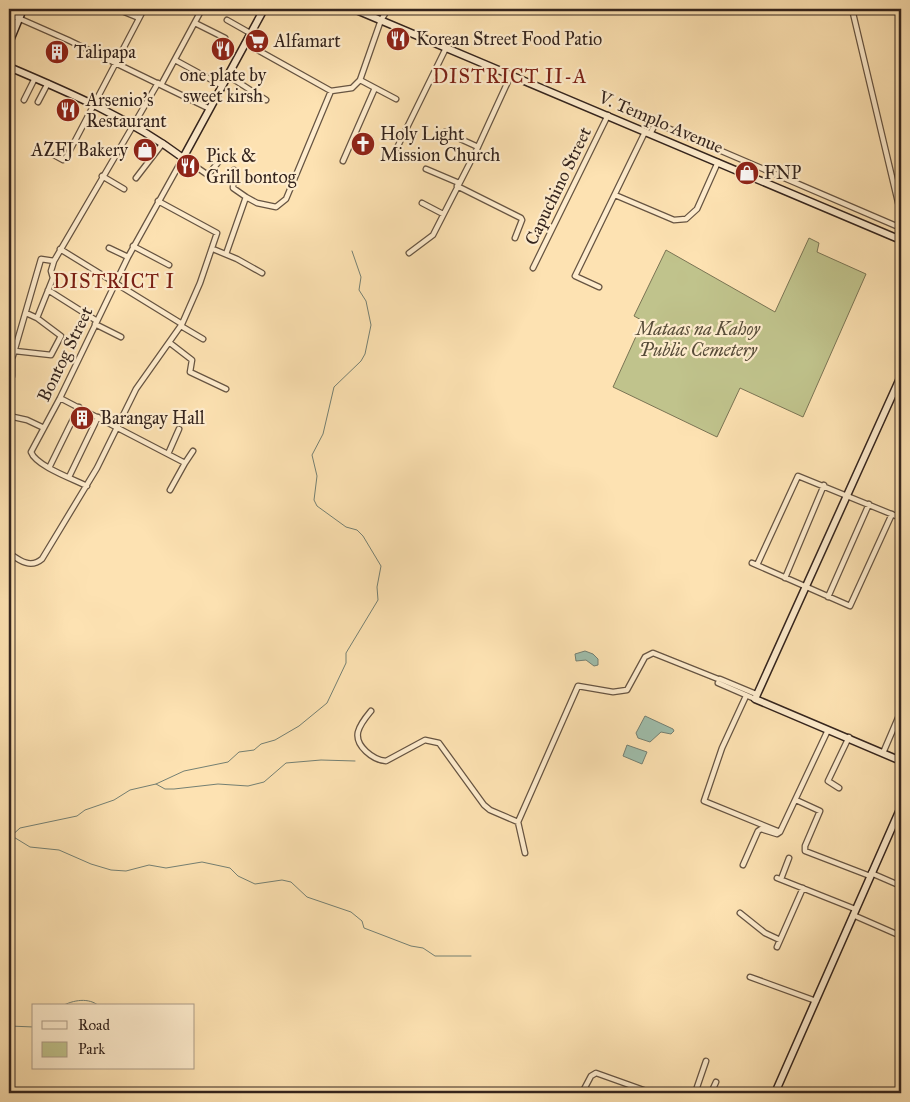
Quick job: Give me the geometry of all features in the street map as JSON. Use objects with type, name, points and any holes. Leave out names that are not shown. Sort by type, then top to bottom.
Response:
[{"type":"main road","points":[[9,42],[23,9]]},
{"type":"main road","points":[[9,67],[48,83],[95,106],[163,143],[183,158],[208,108],[264,9]]},
{"type":"main road","name":"V. Templo Avenue","points":[[354,9],[901,240]]},
{"type":"main road","points":[[901,376],[756,696],[828,730],[849,737],[901,761]]},
{"type":"main road","points":[[775,1093],[901,807]]},
{"type":"street","points":[[117,9],[139,18]]},
{"type":"street","points":[[52,154],[62,160],[66,158],[95,106],[144,9]]},
{"type":"street","points":[[37,318],[53,278],[51,271],[54,261],[132,126],[175,60],[202,9]]},
{"type":"street","points":[[245,43],[331,91],[352,88],[360,80],[382,20],[388,9]]},
{"type":"street","points":[[852,9],[901,215]]},
{"type":"street","points":[[9,14],[208,108]]},
{"type":"street","points":[[227,20],[250,33]]},
{"type":"street","points":[[194,23],[225,38]]},
{"type":"street","points":[[392,158],[446,48]]},
{"type":"street","points":[[175,60],[221,85]]},
{"type":"street","points":[[227,74],[266,100]]},
{"type":"street","points":[[409,253],[433,235],[478,147],[511,75]]},
{"type":"street","points":[[24,100],[35,78]]},
{"type":"street","points":[[360,80],[396,99]]},
{"type":"street","points":[[38,102],[48,83]]},
{"type":"street","points":[[343,161],[375,88]]},
{"type":"street","points":[[234,170],[234,188],[246,197],[257,203],[276,208],[286,200],[331,91]]},
{"type":"street","name":"Capuchino Street","points":[[533,268],[608,115]]},
{"type":"street","points":[[599,287],[575,276],[615,195],[648,133],[656,123],[901,228]]},
{"type":"street","points":[[446,132],[478,147]]},
{"type":"street","points":[[136,178],[163,143]]},
{"type":"street","points":[[183,158],[208,175],[220,160]]},
{"type":"street","name":"Bontog Street","points":[[49,468],[32,456],[31,452],[60,398],[133,246],[183,158]]},
{"type":"street","points":[[615,195],[674,220],[686,218],[697,209],[718,162]]},
{"type":"street","points":[[426,169],[521,218],[522,220],[515,238]]},
{"type":"street","points":[[102,176],[124,189]]},
{"type":"street","points":[[226,254],[246,197]]},
{"type":"street","points":[[9,553],[27,564],[34,564],[42,559],[87,486],[118,428],[136,389],[182,325],[213,249],[216,231],[158,201]]},
{"type":"street","points":[[422,203],[443,214]]},
{"type":"street","points":[[133,246],[169,265]]},
{"type":"street","points":[[109,248],[128,257]]},
{"type":"street","points":[[213,249],[262,273]]},
{"type":"street","points":[[60,250],[203,339]]},
{"type":"street","points":[[12,376],[10,360],[15,351],[42,259],[54,261]]},
{"type":"street","points":[[48,290],[121,336]]},
{"type":"street","points":[[15,351],[51,355],[61,335],[37,318],[26,313]]},
{"type":"street","points":[[170,343],[192,360],[190,372],[226,389]]},
{"type":"street","points":[[60,398],[185,463]]},
{"type":"street","points":[[80,407],[49,468],[87,486]]},
{"type":"street","points":[[9,416],[26,420],[44,428]]},
{"type":"street","points":[[69,477],[98,417]]},
{"type":"street","points":[[168,454],[179,429]]},
{"type":"street","points":[[170,490],[193,451]]},
{"type":"street","points":[[892,514],[852,604],[848,606],[754,564],[797,477],[804,477],[870,504],[901,518]]},
{"type":"street","points":[[785,578],[824,485]]},
{"type":"street","points":[[828,597],[870,504]]},
{"type":"street","points":[[525,853],[518,822],[578,686],[583,685],[613,692],[627,690],[644,657],[652,653],[711,676],[746,696],[756,696]]},
{"type":"street","points":[[718,681],[756,696]]},
{"type":"street","points":[[746,696],[722,748],[704,801],[780,832]]},
{"type":"street","points":[[371,711],[358,732],[359,742],[367,752],[380,760],[386,760],[425,740],[439,742],[484,805],[490,810],[518,822]]},
{"type":"street","points":[[883,753],[901,711]]},
{"type":"street","points":[[743,865],[758,831],[761,829],[777,834],[780,832],[828,730]]},
{"type":"street","points":[[838,788],[828,781],[849,737]]},
{"type":"street","points":[[796,800],[820,810],[805,846],[806,851],[901,886]]},
{"type":"street","points":[[789,858],[779,879],[803,888],[901,936]]},
{"type":"street","points":[[777,947],[803,888]]},
{"type":"street","points":[[740,913],[766,934],[780,940]]},
{"type":"street","points":[[750,977],[816,1002]]},
{"type":"street","points":[[695,1093],[706,1061]]},
{"type":"street","points":[[582,1093],[591,1076],[596,1073],[652,1093]]},
{"type":"street","points":[[711,1093],[716,1082]]},
{"type":"green space","name":"Mataas na Kahoy Public Cemetery","points":[[809,238],[819,243],[817,252],[866,274],[803,417],[740,388],[717,437],[613,387],[643,321],[634,316],[666,250],[775,312]]},
{"type":"shaded area","points":[[585,651],[593,654],[598,659],[598,665],[594,666],[586,660],[576,661],[575,654]]},
{"type":"shaded area","points":[[645,716],[674,731],[671,734],[661,732],[650,742],[638,738],[636,733]]},
{"type":"shaded area","points":[[627,745],[647,752],[642,764],[623,756]]},
{"type":"waterway","points":[[156,784],[184,771],[228,762],[239,752],[254,750],[261,744],[275,740],[299,726],[327,703],[346,663],[346,653],[378,600],[377,587],[381,566],[363,536],[357,530],[346,527],[317,506],[314,500],[317,476],[312,455],[323,434],[334,387],[361,361],[365,354],[371,325],[366,301],[359,290],[361,277],[352,251]]},
{"type":"waterway","points":[[9,838],[20,828],[77,816],[85,810],[114,800],[130,790],[156,784],[165,789],[218,784],[248,786],[264,782],[286,763],[321,760],[355,761]]},
{"type":"waterway","points":[[12,836],[30,847],[59,850],[91,864],[111,870],[126,871],[149,865],[166,868],[202,862],[230,868],[238,876],[255,884],[282,880],[291,882],[307,897],[351,912],[362,921],[364,928],[411,946],[423,948],[435,956],[471,956]]},
{"type":"waterway","points":[[66,1004],[81,1000],[91,1001],[96,1004]]},
{"type":"waterway","points":[[9,1026],[32,1027]]},
{"type":"place","name":"Korean Street Food Patio","points":[[398,39]]},
{"type":"place","name":"Alfamart","points":[[257,41]]},
{"type":"place","name":"one plate by sweet kirsh","points":[[223,49]]},
{"type":"place","name":"Talipapa","points":[[57,52]]},
{"type":"place","name":"Arsenio's Restaurant","points":[[68,110]]},
{"type":"place","name":"Holy Light Mission Church","points":[[363,144]]},
{"type":"place","name":"AZFJ Bakery","points":[[145,150]]},
{"type":"place","name":"Pick & Grill bontog","points":[[188,166]]},
{"type":"place","name":"FNP","points":[[747,173]]},
{"type":"place","name":"Barangay Hall","points":[[82,418]]},
{"type":"district","name":"DISTRICT II-A","points":[[510,76]]},
{"type":"district","name":"DISTRICT I","points":[[114,281]]}]
